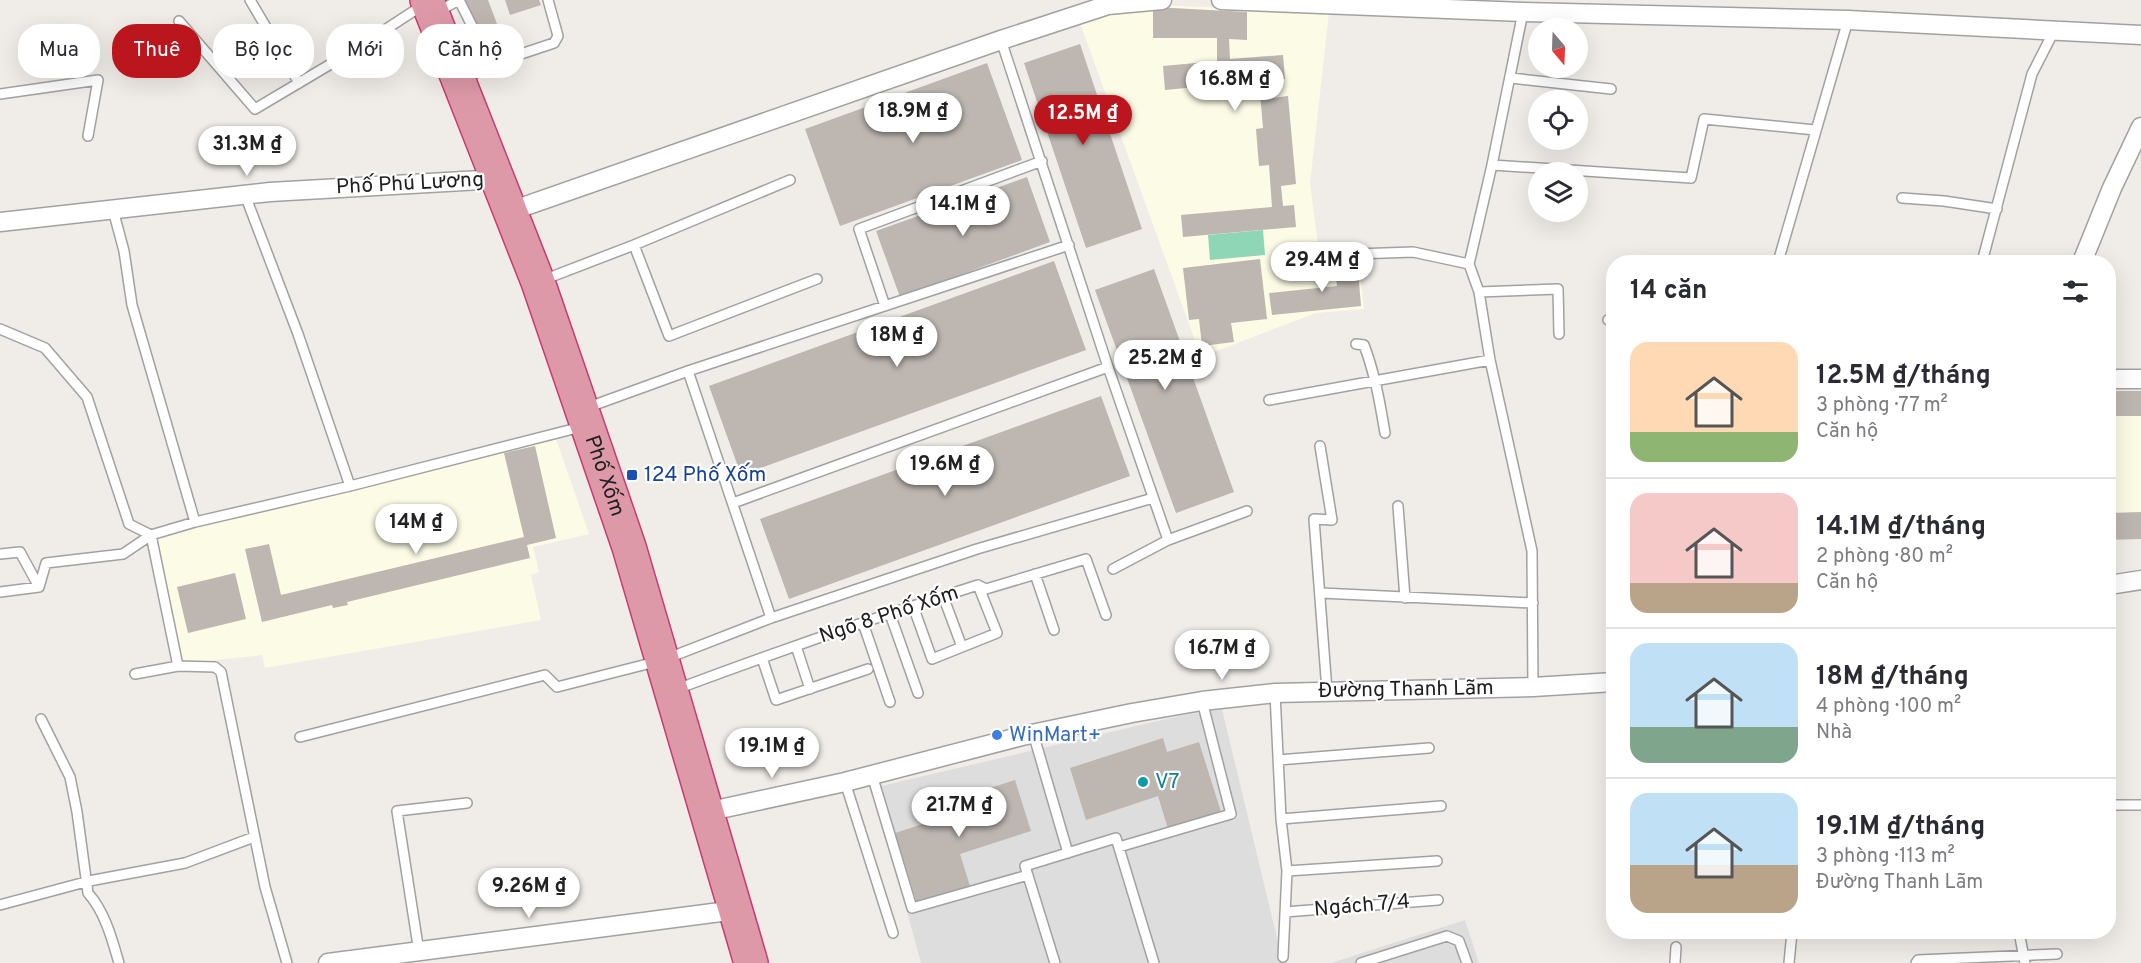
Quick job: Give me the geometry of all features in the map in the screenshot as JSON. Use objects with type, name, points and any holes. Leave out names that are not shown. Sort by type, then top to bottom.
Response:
[{"type":"highway","name":"Phố Xốm","points":[[441,3],[460,82],[538,282],[629,547],[751,963]]},
{"type":"street","points":[[511,211],[1001,40],[1109,6],[1162,0]]},
{"type":"street","points":[[1221,0],[1523,12],[1848,20],[2141,35]]},
{"type":"street","points":[[2085,255],[2112,188],[2141,127]]},
{"type":"street","name":"Phố Phú Lương","points":[[0,222],[245,195],[499,179]]},
{"type":"street","points":[[2116,379],[2141,379]]},
{"type":"street","points":[[2116,584],[2141,580]]},
{"type":"street","name":"Đường Thanh Lãm","points":[[706,812],[845,782],[1034,733],[1202,701],[1275,693],[1533,687],[1606,682]]},
{"type":"street","points":[[328,963],[736,910]]},
{"type":"lane","points":[[250,0],[299,83]]},
{"type":"lane","points":[[524,53],[558,40],[548,0]]},
{"type":"lane","points":[[179,21],[255,109],[351,52],[441,3],[458,24]]},
{"type":"lane","points":[[1523,12],[1492,165],[1468,264],[1479,292],[1490,360],[1532,551],[1533,687]]},
{"type":"lane","points":[[1780,255],[1848,20]]},
{"type":"lane","points":[[1984,255],[2032,74],[2054,31]]},
{"type":"lane","points":[[1001,40],[1108,367],[1168,540]]},
{"type":"lane","points":[[460,82],[467,78]]},
{"type":"lane","points":[[1510,78],[1611,89]]},
{"type":"lane","points":[[0,94],[98,80],[88,136]]},
{"type":"lane","points":[[1492,165],[1690,178],[1704,119],[1815,130]]},
{"type":"lane","points":[[885,306],[859,229],[1042,161]]},
{"type":"lane","points":[[538,282],[790,180]]},
{"type":"lane","points":[[245,195],[298,334],[350,486]]},
{"type":"lane","points":[[1902,198],[1944,201],[1996,209]]},
{"type":"lane","points":[[113,210],[124,251],[132,305],[195,522]]},
{"type":"lane","points":[[634,245],[669,336],[817,279]]},
{"type":"lane","points":[[39,587],[46,563],[123,554],[151,535],[195,522],[350,486],[584,418],[688,371],[1069,245]]},
{"type":"lane","points":[[1328,255],[1413,252],[1468,264]]},
{"type":"lane","points":[[1479,292],[1558,289],[1558,334]]},
{"type":"lane","points":[[0,328],[45,348],[87,397],[129,524],[151,535]]},
{"type":"lane","points":[[1356,344],[1364,345],[1376,382],[1385,433]]},
{"type":"lane","points":[[1269,400],[1490,360]]},
{"type":"lane","points":[[733,503],[1108,367]]},
{"type":"lane","points":[[688,371],[771,618]]},
{"type":"lane","points":[[1320,446],[1332,520],[1314,519],[1327,692]]},
{"type":"lane","points":[[300,737],[545,675],[557,687],[663,660],[771,618],[977,549],[1153,498]]},
{"type":"lane","points":[[1398,506],[1405,598]]},
{"type":"lane","points":[[1113,569],[1168,540],[1247,511]]},
{"type":"lane","points":[[151,535],[178,666]]},
{"type":"lane","points":[[0,554],[20,552],[39,587]]},
{"type":"lane","name":"Ngõ 8 Phố Xốm","points":[[672,691],[943,596],[978,585],[986,589],[1086,559],[1106,615]]},
{"type":"lane","points":[[1035,574],[1054,630]]},
{"type":"lane","points":[[913,606],[932,659],[997,633],[978,585]]},
{"type":"lane","points":[[0,592],[39,587]]},
{"type":"lane","points":[[1321,593],[1533,603]]},
{"type":"lane","points":[[943,596],[962,647]]},
{"type":"lane","points":[[890,614],[918,693]]},
{"type":"lane","points":[[863,623],[890,702]]},
{"type":"lane","points":[[796,646],[810,688]]},
{"type":"lane","points":[[762,658],[776,700],[868,669]]},
{"type":"lane","points":[[135,674],[178,666],[216,667],[221,672],[265,887],[287,963]]},
{"type":"lane","points":[[1275,693],[1281,819],[1287,871],[1283,957]]},
{"type":"lane","points":[[1119,847],[1232,814],[1202,701]]},
{"type":"lane","points":[[41,718],[70,777],[88,893],[97,902],[112,938],[119,963]]},
{"type":"lane","points":[[1034,733],[1068,853]]},
{"type":"lane","points":[[1278,760],[1429,748]]},
{"type":"lane","points":[[872,774],[912,908],[1028,875]]},
{"type":"lane","points":[[845,782],[893,933]]},
{"type":"lane","points":[[419,952],[397,812],[467,803]]},
{"type":"lane","points":[[2116,805],[2141,804]]},
{"type":"lane","points":[[1281,819],[1441,806]]},
{"type":"lane","points":[[0,905],[86,882],[185,863],[254,837]]},
{"type":"lane","points":[[1055,963],[1025,866],[1116,838],[1154,963]]},
{"type":"lane","points":[[1287,871],[1437,861]]},
{"type":"lane","name":"Ngách 7/4","points":[[1285,912],[1438,900]]},
{"type":"lane","points":[[1361,963],[1447,936],[1459,941],[1467,963]]},
{"type":"lane","points":[[1789,963],[1791,939]]},
{"type":"lane","points":[[2020,939],[2024,959]]},
{"type":"lane","points":[[1675,963],[1676,947]]},
{"type":"lane","points":[[1916,963],[1918,960],[2024,959],[2057,954]]},
{"type":"shaded area","points":[[1154,5],[1329,12],[1310,183],[1320,260],[1358,256],[1364,309],[1316,313],[1201,357],[1080,23],[1125,9]]},
{"type":"shaded area","points":[[2116,391],[2141,391],[2141,539],[2116,540]]},
{"type":"shaded area","points":[[556,439],[589,534],[533,547],[539,572],[531,575],[541,620],[265,668],[262,655],[188,663],[180,656],[158,538]]},
{"type":"shaded area","points":[[1222,709],[1283,963],[921,963],[873,788],[1179,716]]},
{"type":"shaded area","points":[[1465,920],[1479,963],[1331,963]]},
{"type":"green space","points":[[1263,230],[1265,255],[1210,260],[1208,235]]},
{"type":"building","points":[[458,0],[488,0],[497,24],[467,24]]},
{"type":"building","points":[[505,0],[539,0],[541,5],[510,15]]},
{"type":"building","points":[[1153,7],[1247,12],[1247,40],[1229,39],[1230,59],[1283,55],[1285,79],[1270,80],[1272,98],[1288,96],[1296,184],[1281,186],[1283,206],[1294,205],[1296,227],[1183,237],[1181,215],[1272,207],[1269,165],[1259,166],[1256,129],[1263,128],[1259,81],[1165,90],[1163,66],[1217,61],[1217,38],[1153,38]]},
{"type":"building","points":[[1080,44],[1142,229],[1086,248],[1024,63]]},
{"type":"building","points":[[987,63],[1022,160],[840,226],[805,129]]},
{"type":"building","points":[[1027,177],[1050,242],[900,297],[876,231]]},
{"type":"building","points":[[1357,258],[1361,306],[1272,315],[1269,293],[1337,286],[1334,260]]},
{"type":"building","points":[[1260,259],[1267,319],[1231,323],[1234,342],[1202,346],[1199,319],[1189,320],[1183,268]]},
{"type":"building","points":[[1054,261],[1086,350],[741,475],[709,386]]},
{"type":"building","points":[[1154,269],[1234,492],[1176,513],[1095,290]]},
{"type":"building","points":[[2116,391],[2141,391],[2141,416],[2116,416]]},
{"type":"building","points":[[1101,396],[1130,476],[789,599],[760,519]]},
{"type":"building","points":[[535,446],[556,538],[527,545],[530,558],[347,602],[348,605],[333,608],[332,605],[262,622],[245,549],[269,544],[281,595],[524,537],[504,453]]},
{"type":"building","points":[[2141,512],[2141,539],[2116,540],[2116,513]]},
{"type":"building","points":[[235,573],[246,619],[188,633],[177,587]]},
{"type":"building","name":"V7","points":[[1163,738],[1167,752],[1199,742],[1221,812],[1168,829],[1158,796],[1086,820],[1070,768]]},
{"type":"building","points":[[1015,780],[1031,831],[960,854],[970,886],[917,903],[895,833],[926,823],[922,810]]},
{"type":"place","name":"124 Phố Xốm","points":[[632,475]]},
{"type":"place","name":"WinMart+","points":[[997,735]]},
{"type":"place","name":"V7","points":[[1143,782]]}]
